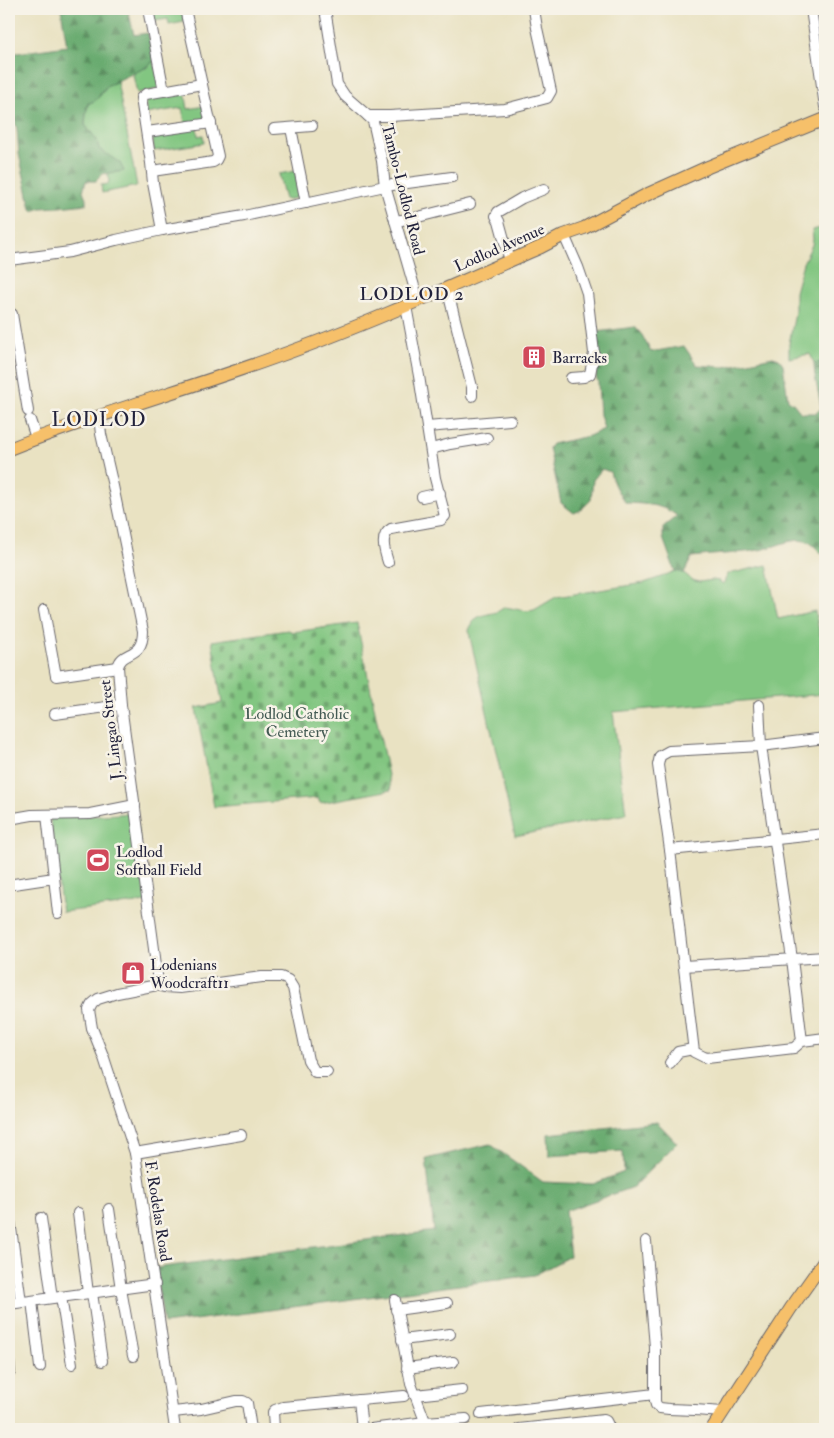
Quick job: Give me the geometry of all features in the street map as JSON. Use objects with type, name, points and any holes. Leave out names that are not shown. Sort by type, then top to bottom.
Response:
[{"type":"main road","name":"Lodlod Avenue","points":[[9,449],[36,438],[292,351],[364,324],[510,261],[564,235],[584,228],[646,195],[708,167],[825,118]]},
{"type":"main road","points":[[712,1429],[791,1308],[825,1260]]},
{"type":"street","points":[[148,9],[164,91]]},
{"type":"street","points":[[152,171],[213,162],[218,154],[185,9]]},
{"type":"street","name":"Tambo-Lodlod Road","points":[[325,9],[337,84],[345,96],[373,121],[380,147],[385,186],[418,300]]},
{"type":"street","points":[[368,116],[506,109],[547,98],[551,91],[534,9]]},
{"type":"street","points":[[811,9],[825,107]]},
{"type":"street","points":[[162,230],[152,183],[142,96],[202,84]]},
{"type":"street","points":[[147,132],[211,123]]},
{"type":"street","points":[[274,129],[312,126]]},
{"type":"street","points":[[291,128],[306,203]]},
{"type":"street","points":[[9,260],[70,252],[162,230],[244,216],[385,186],[452,177]]},
{"type":"street","points":[[510,261],[496,216],[498,212],[522,198],[544,189]]},
{"type":"street","points":[[395,221],[470,204]]},
{"type":"street","points":[[564,235],[586,289],[594,353],[590,374],[584,377],[571,378]]},
{"type":"street","points":[[447,288],[472,387],[472,396]]},
{"type":"street","points":[[388,562],[384,550],[384,536],[387,531],[441,520],[445,514],[435,478],[406,306]]},
{"type":"street","points":[[12,314],[29,415],[36,438]]},
{"type":"street","name":"J. Lingao Street","points":[[99,417],[143,631],[141,647],[122,660],[118,667],[121,705],[154,949],[157,985]]},
{"type":"street","points":[[427,427],[510,420]]},
{"type":"street","points":[[431,449],[487,438]]},
{"type":"street","points":[[422,497],[440,493]]},
{"type":"street","points":[[44,610],[56,676],[118,667]]},
{"type":"street","points":[[55,714],[121,705]]},
{"type":"street","points":[[759,705],[761,746],[802,1041]]},
{"type":"street","points":[[825,738],[761,746],[673,750],[660,756],[658,765],[670,850],[693,1049],[697,1054],[708,1058],[794,1048],[802,1041],[825,1038]]},
{"type":"street","points":[[9,818],[32,815],[90,814],[135,805]]},
{"type":"street","points":[[47,815],[58,913]]},
{"type":"street","points":[[670,850],[825,834]]},
{"type":"street","points":[[14,884],[54,878]]},
{"type":"street","points":[[684,966],[825,957]]},
{"type":"street","points":[[157,985],[164,988],[180,988],[262,977],[281,977],[288,980],[293,988],[308,1060],[314,1072],[327,1072]]},
{"type":"street","name":"F. Rodelas Road","points":[[157,985],[116,993],[98,999],[89,1010],[92,1028],[104,1058],[135,1153],[175,1429]]},
{"type":"street","points":[[670,1063],[678,1052],[693,1049]]},
{"type":"street","points":[[135,1153],[240,1135]]},
{"type":"street","points":[[109,1209],[132,1356]]},
{"type":"street","points":[[78,1213],[102,1361]]},
{"type":"street","points":[[41,1218],[72,1364]]},
{"type":"street","points":[[10,1221],[21,1302]]},
{"type":"street","points":[[646,1240],[655,1347],[656,1405],[660,1408],[669,1409],[724,1412]]},
{"type":"street","points":[[9,1304],[155,1284]]},
{"type":"street","points":[[32,1301],[40,1367]]},
{"type":"street","points":[[426,1426],[409,1395],[407,1368],[395,1305],[447,1303]]},
{"type":"street","points":[[402,1340],[450,1334]]},
{"type":"street","points":[[407,1368],[453,1362]]},
{"type":"street","points":[[274,1429],[273,1412],[275,1410],[299,1405],[462,1390]]},
{"type":"street","points":[[481,1414],[655,1394]]},
{"type":"street","points":[[360,1400],[362,1429]]},
{"type":"street","points":[[173,1412],[243,1401],[247,1404],[250,1429]]},
{"type":"street","points":[[371,1429],[426,1426],[466,1419]]},
{"type":"street","points":[[519,1429],[604,1420],[610,1429]]},
{"type":"green space","points":[[61,9],[128,9],[134,35],[148,33],[154,61],[140,70],[108,85],[97,99],[88,104],[85,125],[97,140],[99,149],[120,163],[124,171],[102,174],[96,181],[86,181],[83,191],[86,204],[41,208],[33,211],[19,154],[9,83],[9,54],[67,46]]},
{"type":"green space","points":[[151,9],[182,9],[184,22],[169,25],[168,19],[155,21]]},
{"type":"green space","points":[[154,61],[160,83],[158,89],[137,93],[133,75]]},
{"type":"green space","points":[[117,81],[137,186],[102,193],[101,185],[109,184],[108,173],[124,171],[98,149],[97,140],[85,125],[86,113],[88,104],[98,98],[108,85]]},
{"type":"green space","points":[[185,91],[188,109],[204,106],[205,120],[185,123],[182,108],[146,114],[146,99]]},
{"type":"green space","points":[[197,128],[198,136],[203,135],[204,143],[154,151],[154,136]]},
{"type":"green space","points":[[295,171],[300,197],[285,200],[279,174]]},
{"type":"green space","points":[[825,227],[825,362],[814,363],[810,354],[789,358],[789,344],[795,313],[795,292],[803,263],[812,245],[812,230]]},
{"type":"green space","points":[[635,327],[642,335],[651,352],[684,346],[697,365],[724,367],[773,357],[779,359],[783,364],[788,400],[801,413],[816,413],[821,408],[814,363],[825,362],[825,553],[823,554],[818,551],[808,542],[800,540],[755,551],[692,557],[684,573],[675,571],[663,538],[663,527],[677,516],[659,507],[626,503],[616,488],[610,472],[602,469],[593,480],[591,500],[581,510],[574,513],[561,503],[549,448],[552,444],[589,436],[604,429],[600,415],[596,377],[596,332]]},
{"type":"green space","points":[[767,565],[778,619],[815,611],[820,635],[825,635],[825,694],[613,712],[626,814],[515,836],[470,637],[469,630],[474,620],[480,616],[497,612],[505,607],[527,611],[534,610],[556,597],[644,583],[675,571],[684,573],[692,580],[699,582],[713,580],[723,584],[728,574]]},
{"type":"green space","name":"Lodlod Catholic Cemetery","points":[[357,623],[391,790],[320,803],[318,798],[214,807],[196,708],[222,703],[212,641],[288,630],[293,632]]},
{"type":"green space","name":"Lodlod Softball Field","points":[[136,813],[146,902],[62,912],[50,818]]},
{"type":"green space","points":[[657,1122],[677,1143],[633,1187],[565,1211],[570,1256],[535,1275],[164,1324],[155,1268],[434,1231],[426,1159],[490,1144],[543,1182],[593,1184],[624,1172],[623,1151],[549,1156],[548,1134]]},
{"type":"place","name":"Barracks","points":[[534,357]]},
{"type":"place","name":"Lodlod Softball Field","points":[[98,860]]},
{"type":"place","name":"Lodenians Woodcraft11","points":[[133,973]]},
{"type":"district","name":"LODLOD 2","points":[[412,294]]},
{"type":"district","name":"LODLOD","points":[[99,419]]}]
